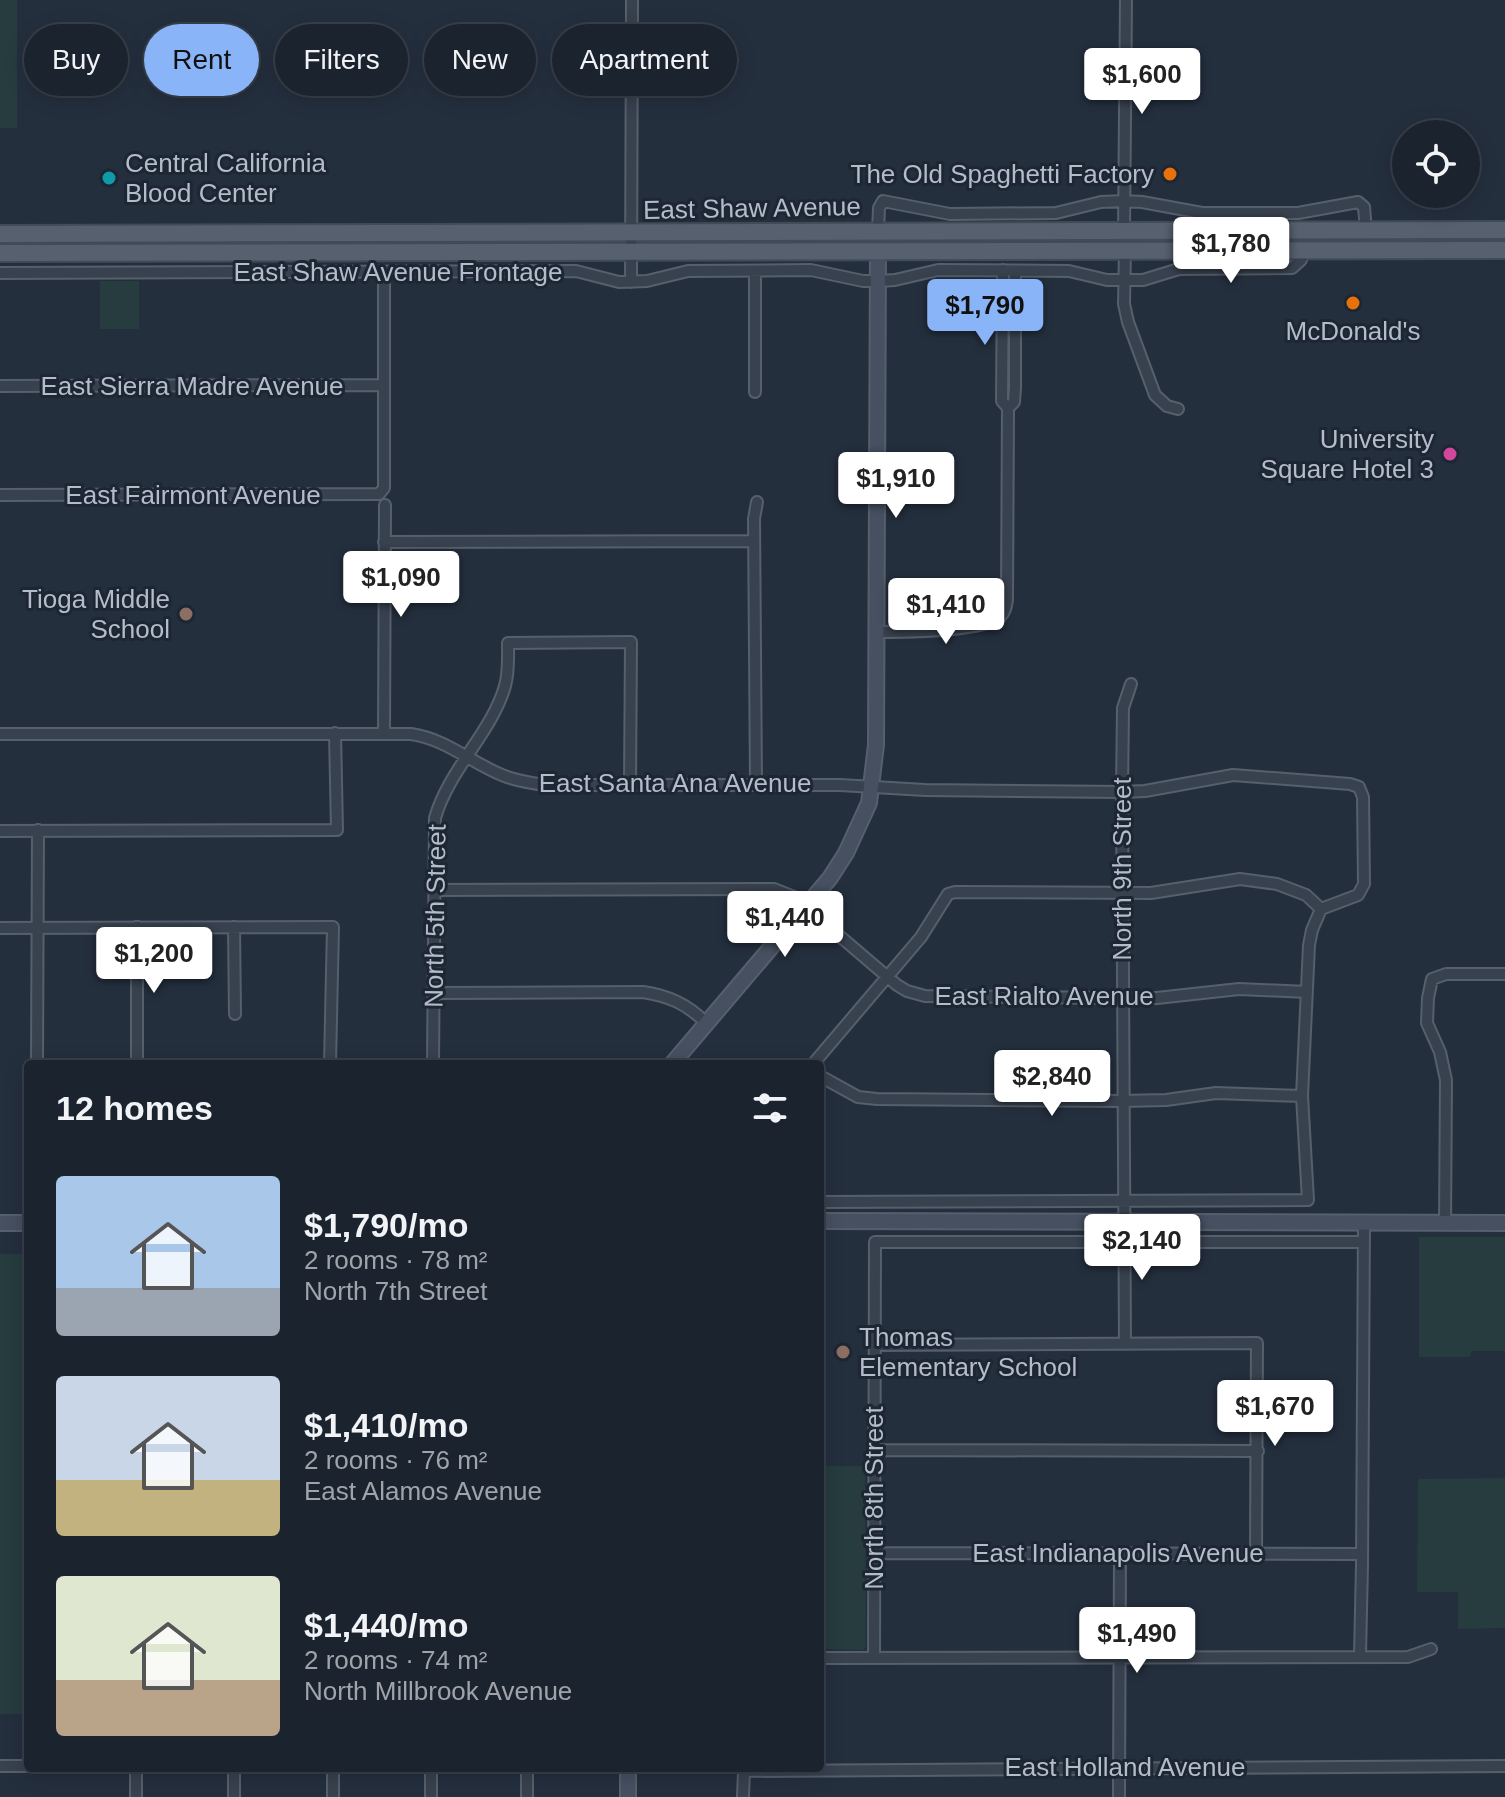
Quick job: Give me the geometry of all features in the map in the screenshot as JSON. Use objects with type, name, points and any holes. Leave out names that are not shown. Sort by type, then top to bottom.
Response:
[{"type":"main road","name":"East Shaw Avenue","points":[[0,234],[1505,230]]},
{"type":"main road","points":[[1125,250],[1136,240],[1250,240],[1288,231]]},
{"type":"main road","points":[[965,251],[1002,241],[1112,241],[1120,239],[1124,232]]},
{"type":"main road","points":[[81,253],[83,244],[87,243],[158,242],[185,233]]},
{"type":"main road","points":[[0,244],[66,244],[80,234]]},
{"type":"main road","name":"East Shaw Avenue","points":[[0,253],[1505,250]]},
{"type":"street","points":[[631,282],[632,0]]},
{"type":"street","points":[[1124,232],[1126,0]]},
{"type":"street","points":[[878,231],[879,208],[883,201],[943,213],[965,214],[1056,213],[1101,202],[1124,201],[1202,213],[1298,213],[1358,202],[1364,207],[1366,231]]},
{"type":"street","name":"East Shaw Avenue Frontage","points":[[0,273],[576,271],[612,281],[631,282],[688,271],[821,271],[853,280],[878,281],[938,270],[1003,270],[1069,271],[1107,280],[1143,280],[1179,269],[1292,268],[1301,260],[1302,249]]},
{"type":"street","points":[[1125,250],[1125,313],[1155,395],[1167,406],[1178,409]]},
{"type":"street","points":[[675,1060],[806,906],[846,853],[859,829],[873,787],[876,745],[878,251]]},
{"type":"street","points":[[877,632],[934,631],[989,622],[1001,615],[1007,600],[1008,408],[1002,401],[1003,270]]},
{"type":"street","points":[[755,271],[755,392]]},
{"type":"street","points":[[1008,408],[1014,402],[1015,271]]},
{"type":"street","points":[[384,272],[384,385]]},
{"type":"street","name":"East Sierra Madre Avenue","points":[[0,386],[384,385]]},
{"type":"street","name":"East Fairmont Avenue","points":[[0,495],[376,495],[384,488],[384,385]]},
{"type":"street","points":[[756,784],[754,541],[757,502]]},
{"type":"street","points":[[384,733],[385,505]]},
{"type":"street","points":[[384,542],[754,541]]},
{"type":"street","name":"North 5th Street","points":[[433,1060],[435,818],[445,790],[498,704],[505,686],[508,643],[631,642],[630,785]]},
{"type":"street","name":"North 9th Street","points":[[1125,1344],[1122,792],[1123,708],[1131,684]]},
{"type":"street","points":[[0,831],[337,830],[335,733]]},
{"type":"street","name":"East Santa Ana Avenue","points":[[0,734],[384,733],[426,736],[500,774],[522,782],[545,785],[756,784],[1122,792],[1145,791],[1233,775],[1350,784],[1359,787],[1363,797],[1364,884],[1358,895],[1321,909]]},
{"type":"street","points":[[37,1060],[38,830]]},
{"type":"street","points":[[816,1060],[921,937],[948,894],[1122,894],[1173,891],[1240,879],[1277,884],[1306,895],[1321,909],[1309,945],[1302,1096],[1308,1200],[824,1202]]},
{"type":"street","name":"East Rialto Avenue","points":[[433,890],[763,888],[784,892],[806,906],[888,977],[907,991],[925,996],[1157,998],[1239,989],[1307,992]]},
{"type":"street","points":[[137,927],[137,1060]]},
{"type":"street","points":[[234,927],[235,1014]]},
{"type":"street","points":[[0,928],[333,927],[330,1060]]},
{"type":"street","points":[[1445,1223],[1446,1080],[1440,1052],[1427,1023],[1432,979],[1446,974],[1505,974]]},
{"type":"street","points":[[433,993],[643,992],[676,1000],[692,1009],[705,1022]]},
{"type":"street","points":[[824,1078],[858,1097],[877,1099],[1122,1101],[1227,1093],[1302,1096]]},
{"type":"street","points":[[824,1221],[1505,1223]]},
{"type":"street","points":[[0,1223],[24,1223]]},
{"type":"street","points":[[1360,1655],[1364,1223]]},
{"type":"street","name":"North 8th Street","points":[[874,1657],[875,1242],[1125,1242]]},
{"type":"street","points":[[1125,1242],[1364,1242]]},
{"type":"street","points":[[875,1345],[1257,1343],[1256,1552]]},
{"type":"street","points":[[874,1450],[1258,1451]]},
{"type":"street","name":"East Indianapolis Avenue","points":[[874,1553],[1362,1554]]},
{"type":"street","points":[[1119,1797],[1120,1553]]},
{"type":"street","points":[[824,1658],[1408,1657],[1431,1649]]},
{"type":"street","points":[[0,1766],[24,1766]]},
{"type":"street","name":"East Holland Avenue","points":[[824,1770],[1505,1766]]},
{"type":"street","points":[[136,1772],[136,1797]]},
{"type":"street","points":[[234,1772],[234,1797]]},
{"type":"street","points":[[333,1772],[333,1797]]},
{"type":"street","points":[[431,1772],[431,1797]]},
{"type":"street","points":[[527,1772],[527,1797]]},
{"type":"street","points":[[628,1772],[628,1797]]},
{"type":"street","name":"East Holland Avenue","points":[[743,1797],[744,1772]]},
{"type":"green space","points":[[0,0],[17,0],[17,128],[0,128]]},
{"type":"green space","points":[[100,281],[139,281],[139,329],[100,329]]},
{"type":"green space","points":[[1419,1237],[1505,1237],[1505,1351],[1471,1351],[1470,1357],[1419,1357]]},
{"type":"green space","points":[[0,1254],[24,1254],[24,1714],[0,1714]]},
{"type":"green space","points":[[824,1466],[865,1466],[866,1647],[863,1650],[824,1649]]},
{"type":"green space","points":[[1505,1478],[1505,1628],[1458,1629],[1458,1592],[1417,1592],[1418,1479]]},
{"type":"place","name":"The Old Spaghetti Factory","points":[[1170,174]]},
{"type":"place","name":"Central California Blood Center","points":[[109,178]]},
{"type":"place","name":"McDonald's","points":[[1353,303]]},
{"type":"place","name":"University Square Hotel 3","points":[[1450,454]]},
{"type":"place","name":"Tioga Middle School","points":[[186,614]]},
{"type":"place","name":"Thomas Elementary School","points":[[843,1352]]}]
